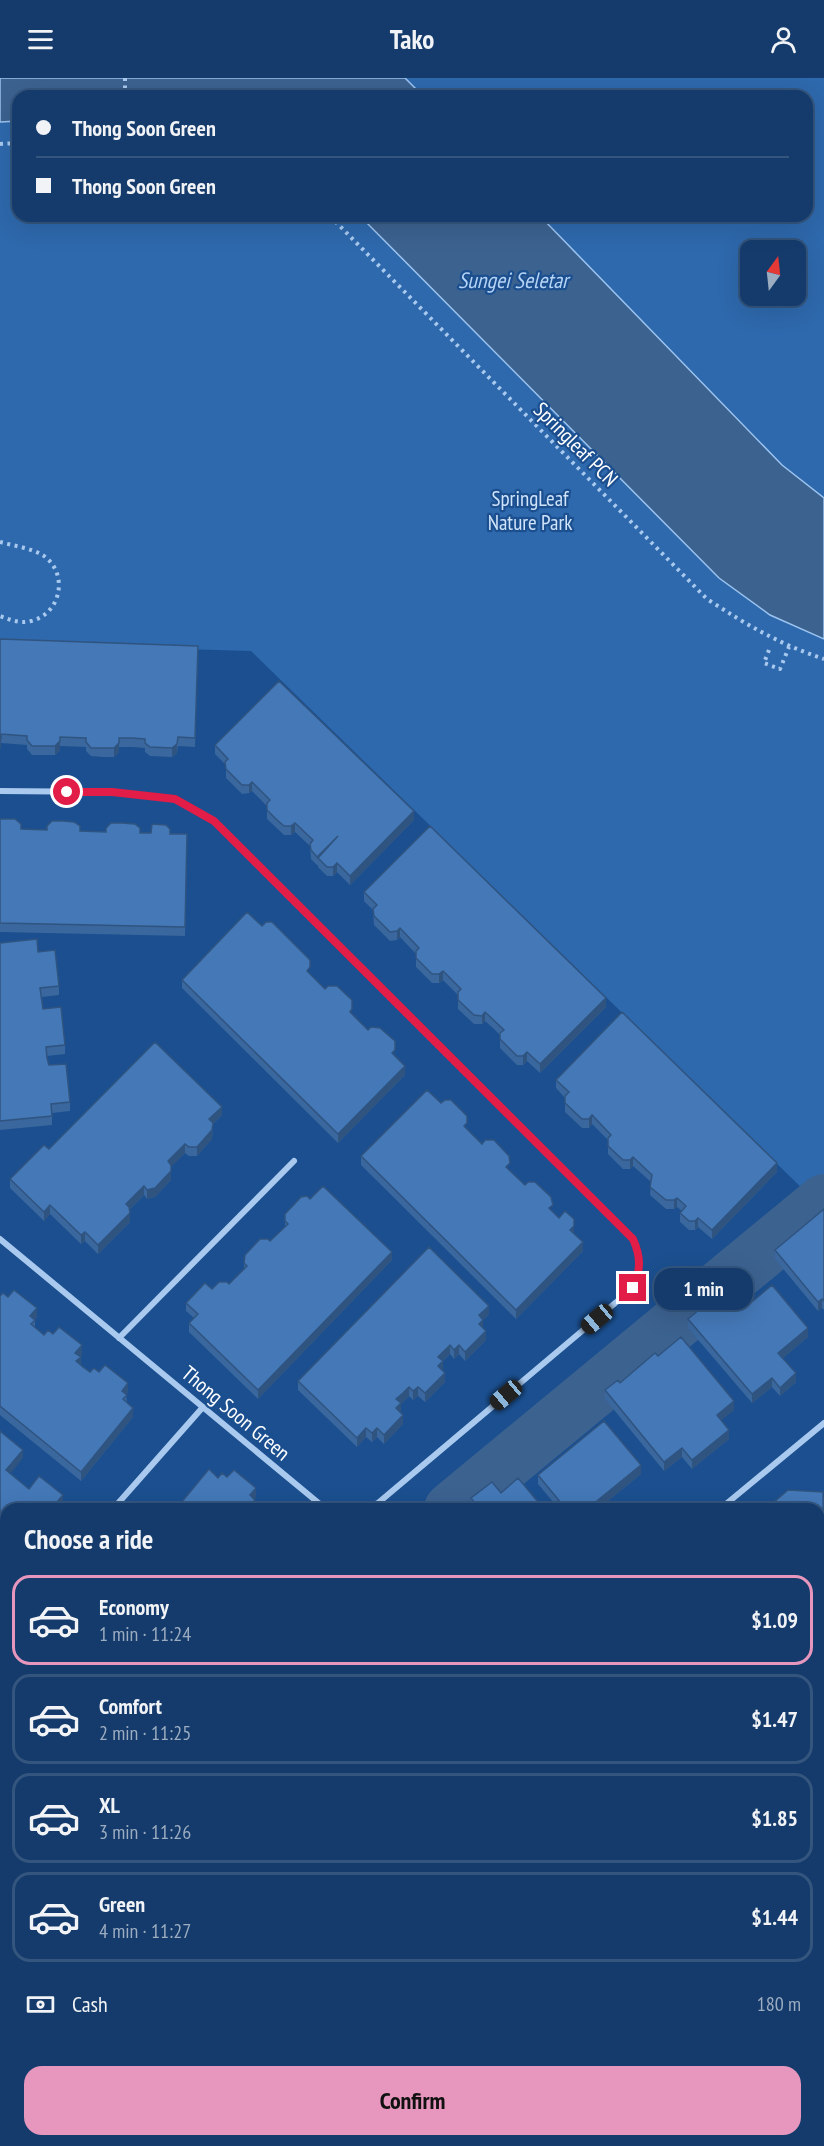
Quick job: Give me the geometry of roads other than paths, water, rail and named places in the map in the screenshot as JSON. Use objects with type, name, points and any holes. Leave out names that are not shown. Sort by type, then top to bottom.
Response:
[{"type":"street","points":[[0,791],[112,792],[175,799],[214,821],[633,1239],[640,1263],[639,1276],[633,1288],[378,1503]]},
{"type":"street","points":[[119,1338],[294,1161]]},
{"type":"street","name":"Thong Soon Green","points":[[0,1239],[319,1503]]},
{"type":"street","points":[[118,1503],[203,1407]]},
{"type":"street","points":[[727,1503],[824,1423]]},
{"type":"water","points":[[0,78],[405,78],[417,90],[12,90],[12,121],[0,122]]},
{"type":"water","name":"Sungei Seletar","points":[[366,222],[546,222],[782,465],[824,498],[824,639],[770,615],[719,578]]},
{"type":"waterway","points":[[458,1503],[824,1201]]},
{"type":"park label","name":"SpringLeaf Nature Park","points":[[530,510]]}]
